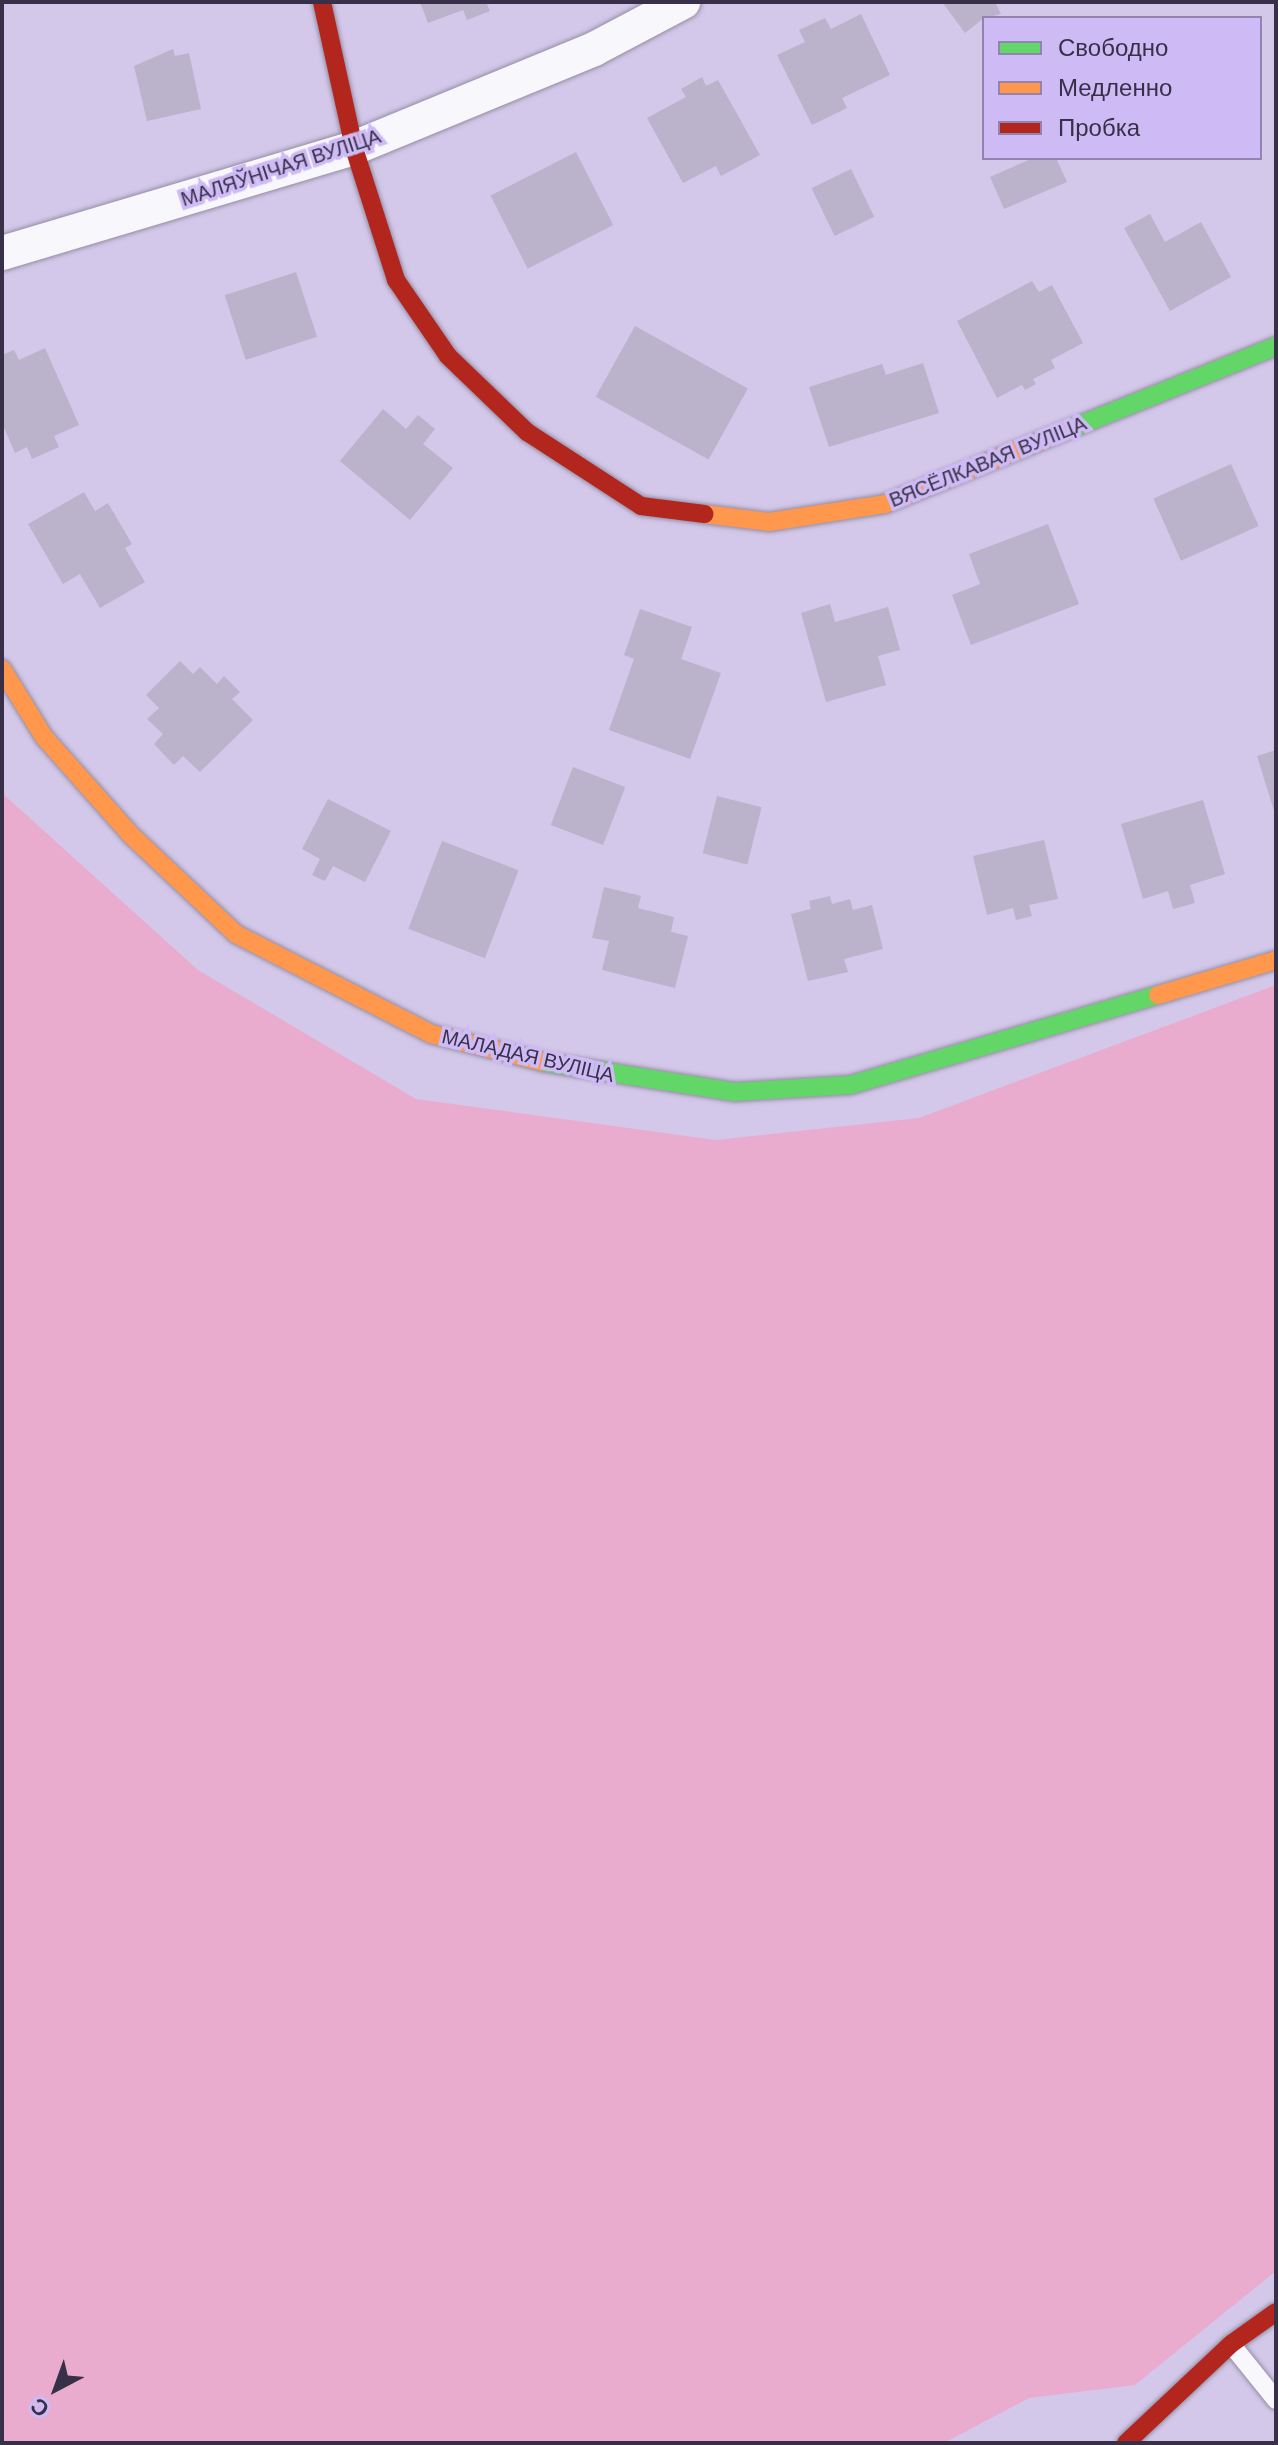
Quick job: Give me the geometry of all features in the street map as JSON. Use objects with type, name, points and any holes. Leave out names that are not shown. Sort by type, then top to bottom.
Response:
[{"type":"street","name":"ВЯСЁЛКАВАЯ ВУЛІЦА","points":[[322,2],[354,148],[396,280],[448,356],[527,432],[641,506],[769,522],[885,504],[1276,346]]},
{"type":"street","name":"МАЛЯЎНІЧАЯ ВУЛІЦА","points":[[2,253],[354,148],[594,49],[683,2]]},
{"type":"street","name":"МАЛАДАЯ ВУЛІЦА","points":[[2,669],[44,737],[131,835],[236,934],[431,1034],[590,1073],[735,1092],[850,1085],[1276,960]]},
{"type":"street","points":[[1126,2443],[1231,2344],[1276,2312]]},
{"type":"lane","points":[[1231,2344],[1276,2400]]},
{"type":"shaded area","points":[[2,793],[198,970],[416,1099],[716,1140],[919,1118],[1276,985],[1276,2271],[1135,2385],[1029,2398],[944,2443],[2,2443]]},
{"type":"building","points":[[420,2],[486,2],[490,11],[467,20],[463,10],[428,23]]},
{"type":"building","points":[[942,2],[995,2],[1001,14],[982,16],[982,20],[965,33]]},
{"type":"building","points":[[861,14],[890,75],[842,98],[847,108],[812,125],[777,55],[805,42],[799,30],[825,18],[831,29]]},
{"type":"building","points":[[173,49],[175,56],[189,53],[201,109],[147,121],[134,66]]},
{"type":"building","points":[[702,77],[706,86],[718,80],[760,155],[721,176],[716,166],[683,183],[647,118],[686,97],[681,89]]},
{"type":"building","points":[[576,152],[613,225],[528,269],[490,196]]},
{"type":"building","points":[[1028,160],[1057,160],[1067,182],[1004,209],[990,177]]},
{"type":"building","points":[[851,169],[874,217],[835,236],[811,188]]},
{"type":"building","points":[[1150,214],[1165,242],[1201,222],[1231,277],[1170,311],[1124,228]]},
{"type":"building","points":[[296,272],[317,337],[246,360],[225,295]]},
{"type":"building","points":[[1032,281],[1039,292],[1052,285],[1083,343],[1051,360],[1055,368],[1033,379],[1036,384],[1025,390],[1022,385],[997,398],[957,321]]},
{"type":"building","points":[[635,326],[748,389],[709,459],[596,397]]},
{"type":"building","points":[[45,348],[79,425],[54,436],[59,447],[32,459],[27,447],[15,453],[2,423],[2,355],[14,350],[19,360]]},
{"type":"building","points":[[923,363],[939,413],[829,447],[809,387],[882,364],[886,375]]},
{"type":"building","points":[[383,409],[406,429],[418,415],[435,429],[423,444],[453,468],[410,520],[340,461]]},
{"type":"building","points":[[1231,464],[1259,526],[1181,561],[1153,499]]},
{"type":"building","points":[[84,492],[95,511],[108,503],[132,544],[125,548],[145,582],[100,608],[80,574],[63,584],[28,524]]},
{"type":"building","points":[[1048,524],[1079,604],[971,645],[952,595],[980,584],[969,554]]},
{"type":"building","points":[[830,604],[835,622],[888,607],[900,650],[878,656],[886,685],[826,702],[801,613]]},
{"type":"building","points":[[640,609],[692,627],[681,659],[721,673],[690,759],[609,730],[634,659],[624,655]]},
{"type":"building","points":[[180,661],[193,674],[200,667],[217,684],[224,676],[240,692],[232,699],[253,720],[200,772],[183,756],[174,765],[154,744],[163,734],[147,719],[159,708],[146,695]]},
{"type":"building","points":[[1276,750],[1276,814],[1275,814],[1257,756]]},
{"type":"building","points":[[573,767],[625,787],[603,845],[551,825]]},
{"type":"building","points":[[717,796],[762,807],[747,864],[703,853]]},
{"type":"building","points":[[328,799],[391,831],[365,882],[333,866],[325,881],[312,875],[320,859],[302,849]]},
{"type":"building","points":[[1203,800],[1225,874],[1190,885],[1195,903],[1173,909],[1168,891],[1143,899],[1121,824]]},
{"type":"building","points":[[1044,840],[1058,899],[1029,905],[1032,916],[1016,920],[1013,908],[987,915],[973,856]]},
{"type":"building","points":[[442,841],[519,870],[485,958],[408,929]]},
{"type":"building","points":[[604,887],[641,896],[638,908],[674,917],[671,932],[688,936],[675,988],[602,970],[609,941],[592,938]]},
{"type":"building","points":[[830,896],[832,904],[850,899],[853,910],[872,905],[883,949],[844,959],[848,972],[808,981],[791,914],[811,909],[809,901]]},
{"type":"traffic: fast","points":[[1070,429],[1276,346]]},
{"type":"traffic: fast","points":[[543,1062],[735,1092],[850,1085],[1158,995]]},
{"type":"traffic: slow","points":[[704,514],[769,522],[885,504],[1070,429]]},
{"type":"traffic: slow","points":[[2,669],[44,737],[131,835],[236,934],[431,1034],[543,1062]]},
{"type":"traffic: slow","points":[[1158,995],[1276,960]]},
{"type":"traffic: jam","points":[[322,2],[354,148],[396,280],[448,356],[527,432],[641,506],[704,514]]},
{"type":"traffic: jam","points":[[1126,2443],[1231,2344],[1276,2312]]}]
